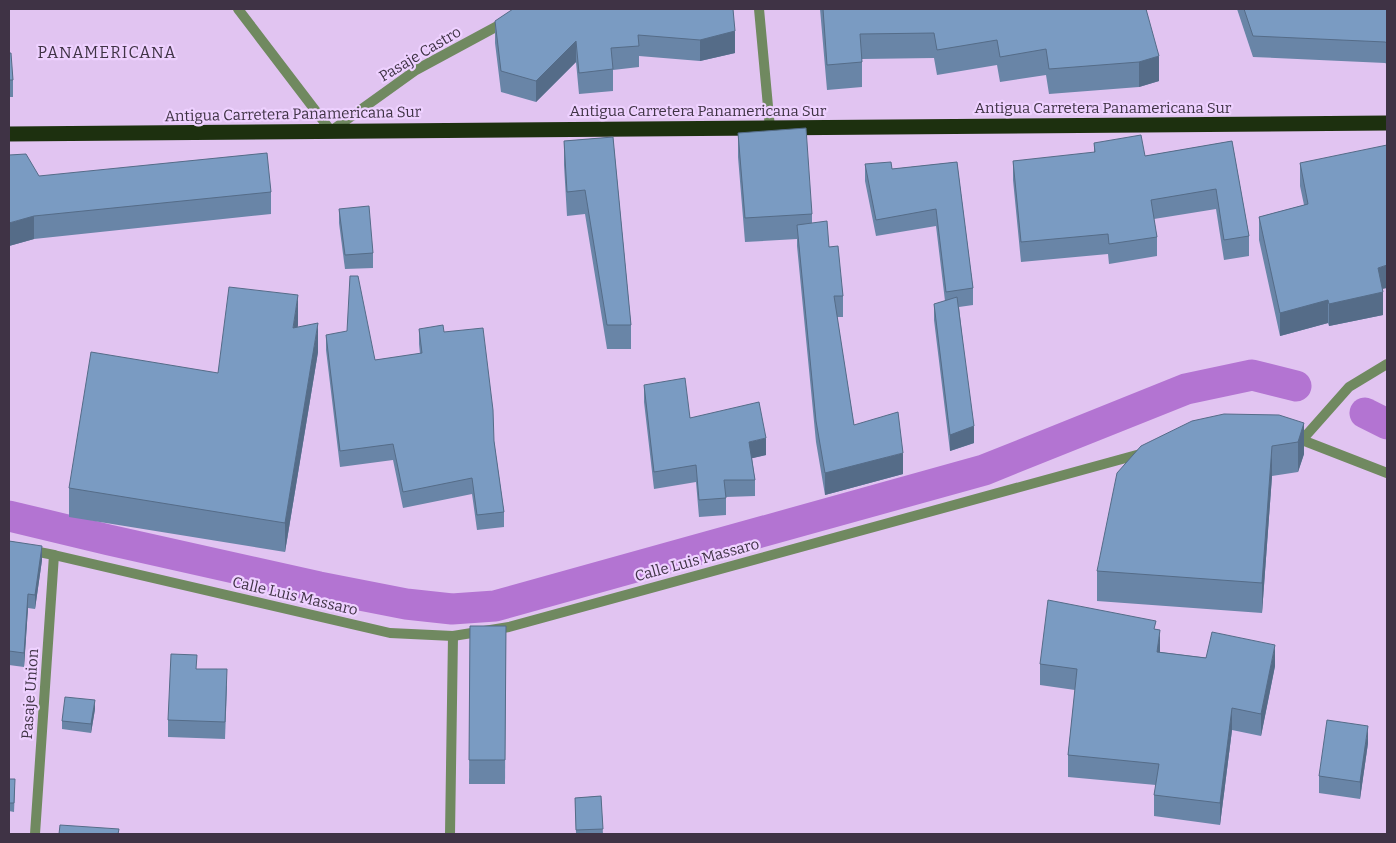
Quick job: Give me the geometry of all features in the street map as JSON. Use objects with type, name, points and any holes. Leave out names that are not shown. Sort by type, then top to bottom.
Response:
[{"type":"highway","name":"Antigua Carretera Panamericana Sur","points":[[9,134],[1387,123]]},
{"type":"street","points":[[238,9],[331,131]]},
{"type":"street","name":"Pasaje Castro","points":[[331,131],[416,70],[529,9]]},
{"type":"street","points":[[759,9],[770,128]]},
{"type":"street","points":[[1302,440],[1349,387],[1387,364]]},
{"type":"street","points":[[1282,439],[1302,440],[1387,473]]},
{"type":"street","name":"Calle Luis Massaro","points":[[9,546],[390,633],[453,636],[509,627],[1150,452]]},
{"type":"street","name":"Pasaje Union","points":[[35,834],[54,555]]},
{"type":"street","points":[[450,834],[453,636]]},
{"type":"building","points":[[513,9],[733,9],[735,31],[700,40],[638,35],[639,46],[611,48],[613,69],[579,73],[576,41],[536,81],[501,71],[495,21]]},
{"type":"building","points":[[823,9],[1146,9],[1159,56],[1139,62],[1049,69],[1046,49],[1000,57],[997,40],[937,50],[934,33],[860,34],[862,62],[827,65]]},
{"type":"building","points":[[1244,9],[1387,9],[1387,43],[1253,36]]},
{"type":"building","points":[[9,53],[11,53],[13,80],[9,80]]},
{"type":"building","points":[[806,128],[812,214],[745,218],[738,133]]},
{"type":"building","points":[[1141,135],[1145,156],[1232,141],[1249,236],[1224,240],[1216,189],[1151,200],[1157,237],[1109,244],[1108,234],[1021,242],[1013,161],[1095,152],[1094,143]]},
{"type":"building","points":[[613,137],[631,325],[607,325],[585,190],[567,192],[564,141]]},
{"type":"building","points":[[1387,145],[1387,265],[1378,268],[1383,292],[1329,304],[1328,300],[1280,313],[1259,217],[1308,204],[1300,163]]},
{"type":"building","points":[[267,153],[271,192],[34,216],[9,223],[9,155],[26,154],[39,176]]},
{"type":"building","points":[[891,162],[892,169],[957,162],[973,288],[946,292],[936,209],[876,220],[865,164]]},
{"type":"building","points":[[369,206],[373,253],[345,255],[339,209]]},
{"type":"building","points":[[827,221],[829,247],[838,246],[843,296],[834,296],[854,425],[898,412],[903,453],[825,473],[816,421],[797,225]]},
{"type":"building","points":[[350,276],[358,276],[375,360],[422,353],[419,329],[443,325],[444,332],[483,328],[493,410],[494,441],[504,512],[477,515],[472,478],[403,492],[393,444],[340,451],[326,335],[347,331]]},
{"type":"building","points":[[229,287],[298,295],[293,328],[318,323],[285,523],[69,488],[91,352],[218,373]]},
{"type":"building","points":[[957,297],[974,426],[950,435],[934,304]]},
{"type":"building","points":[[685,378],[690,418],[759,402],[766,438],[749,442],[755,480],[724,480],[726,498],[699,500],[696,465],[654,472],[644,385]]},
{"type":"building","points":[[1224,414],[1279,415],[1304,423],[1298,442],[1272,446],[1262,583],[1097,571],[1117,473],[1141,446],[1192,421]]},
{"type":"building","points":[[9,541],[42,546],[35,595],[28,594],[24,653],[9,651]]},
{"type":"building","points":[[1048,600],[1156,621],[1154,629],[1160,630],[1157,652],[1206,658],[1212,632],[1275,645],[1261,714],[1232,708],[1220,803],[1154,795],[1159,764],[1068,755],[1077,669],[1040,664]]},
{"type":"building","points":[[470,626],[506,626],[505,760],[469,760]]},
{"type":"building","points":[[171,654],[197,655],[196,669],[227,669],[225,722],[168,720]]},
{"type":"building","points":[[65,697],[95,700],[91,724],[62,721]]},
{"type":"building","points":[[1327,720],[1368,726],[1360,782],[1319,776]]},
{"type":"building","points":[[9,779],[15,779],[14,803],[9,803]]},
{"type":"building","points":[[601,796],[603,829],[576,830],[575,798]]},
{"type":"building","points":[[60,825],[119,829],[118,834],[59,834]]},
{"type":"waterway","points":[[9,516],[319,587],[406,604],[452,609],[495,606],[984,470],[1186,389],[1252,375],[1296,386]]},
{"type":"waterway","points":[[1365,413],[1387,424]]},
{"type":"district","name":"PANAMERICANA","points":[[107,52]]}]
